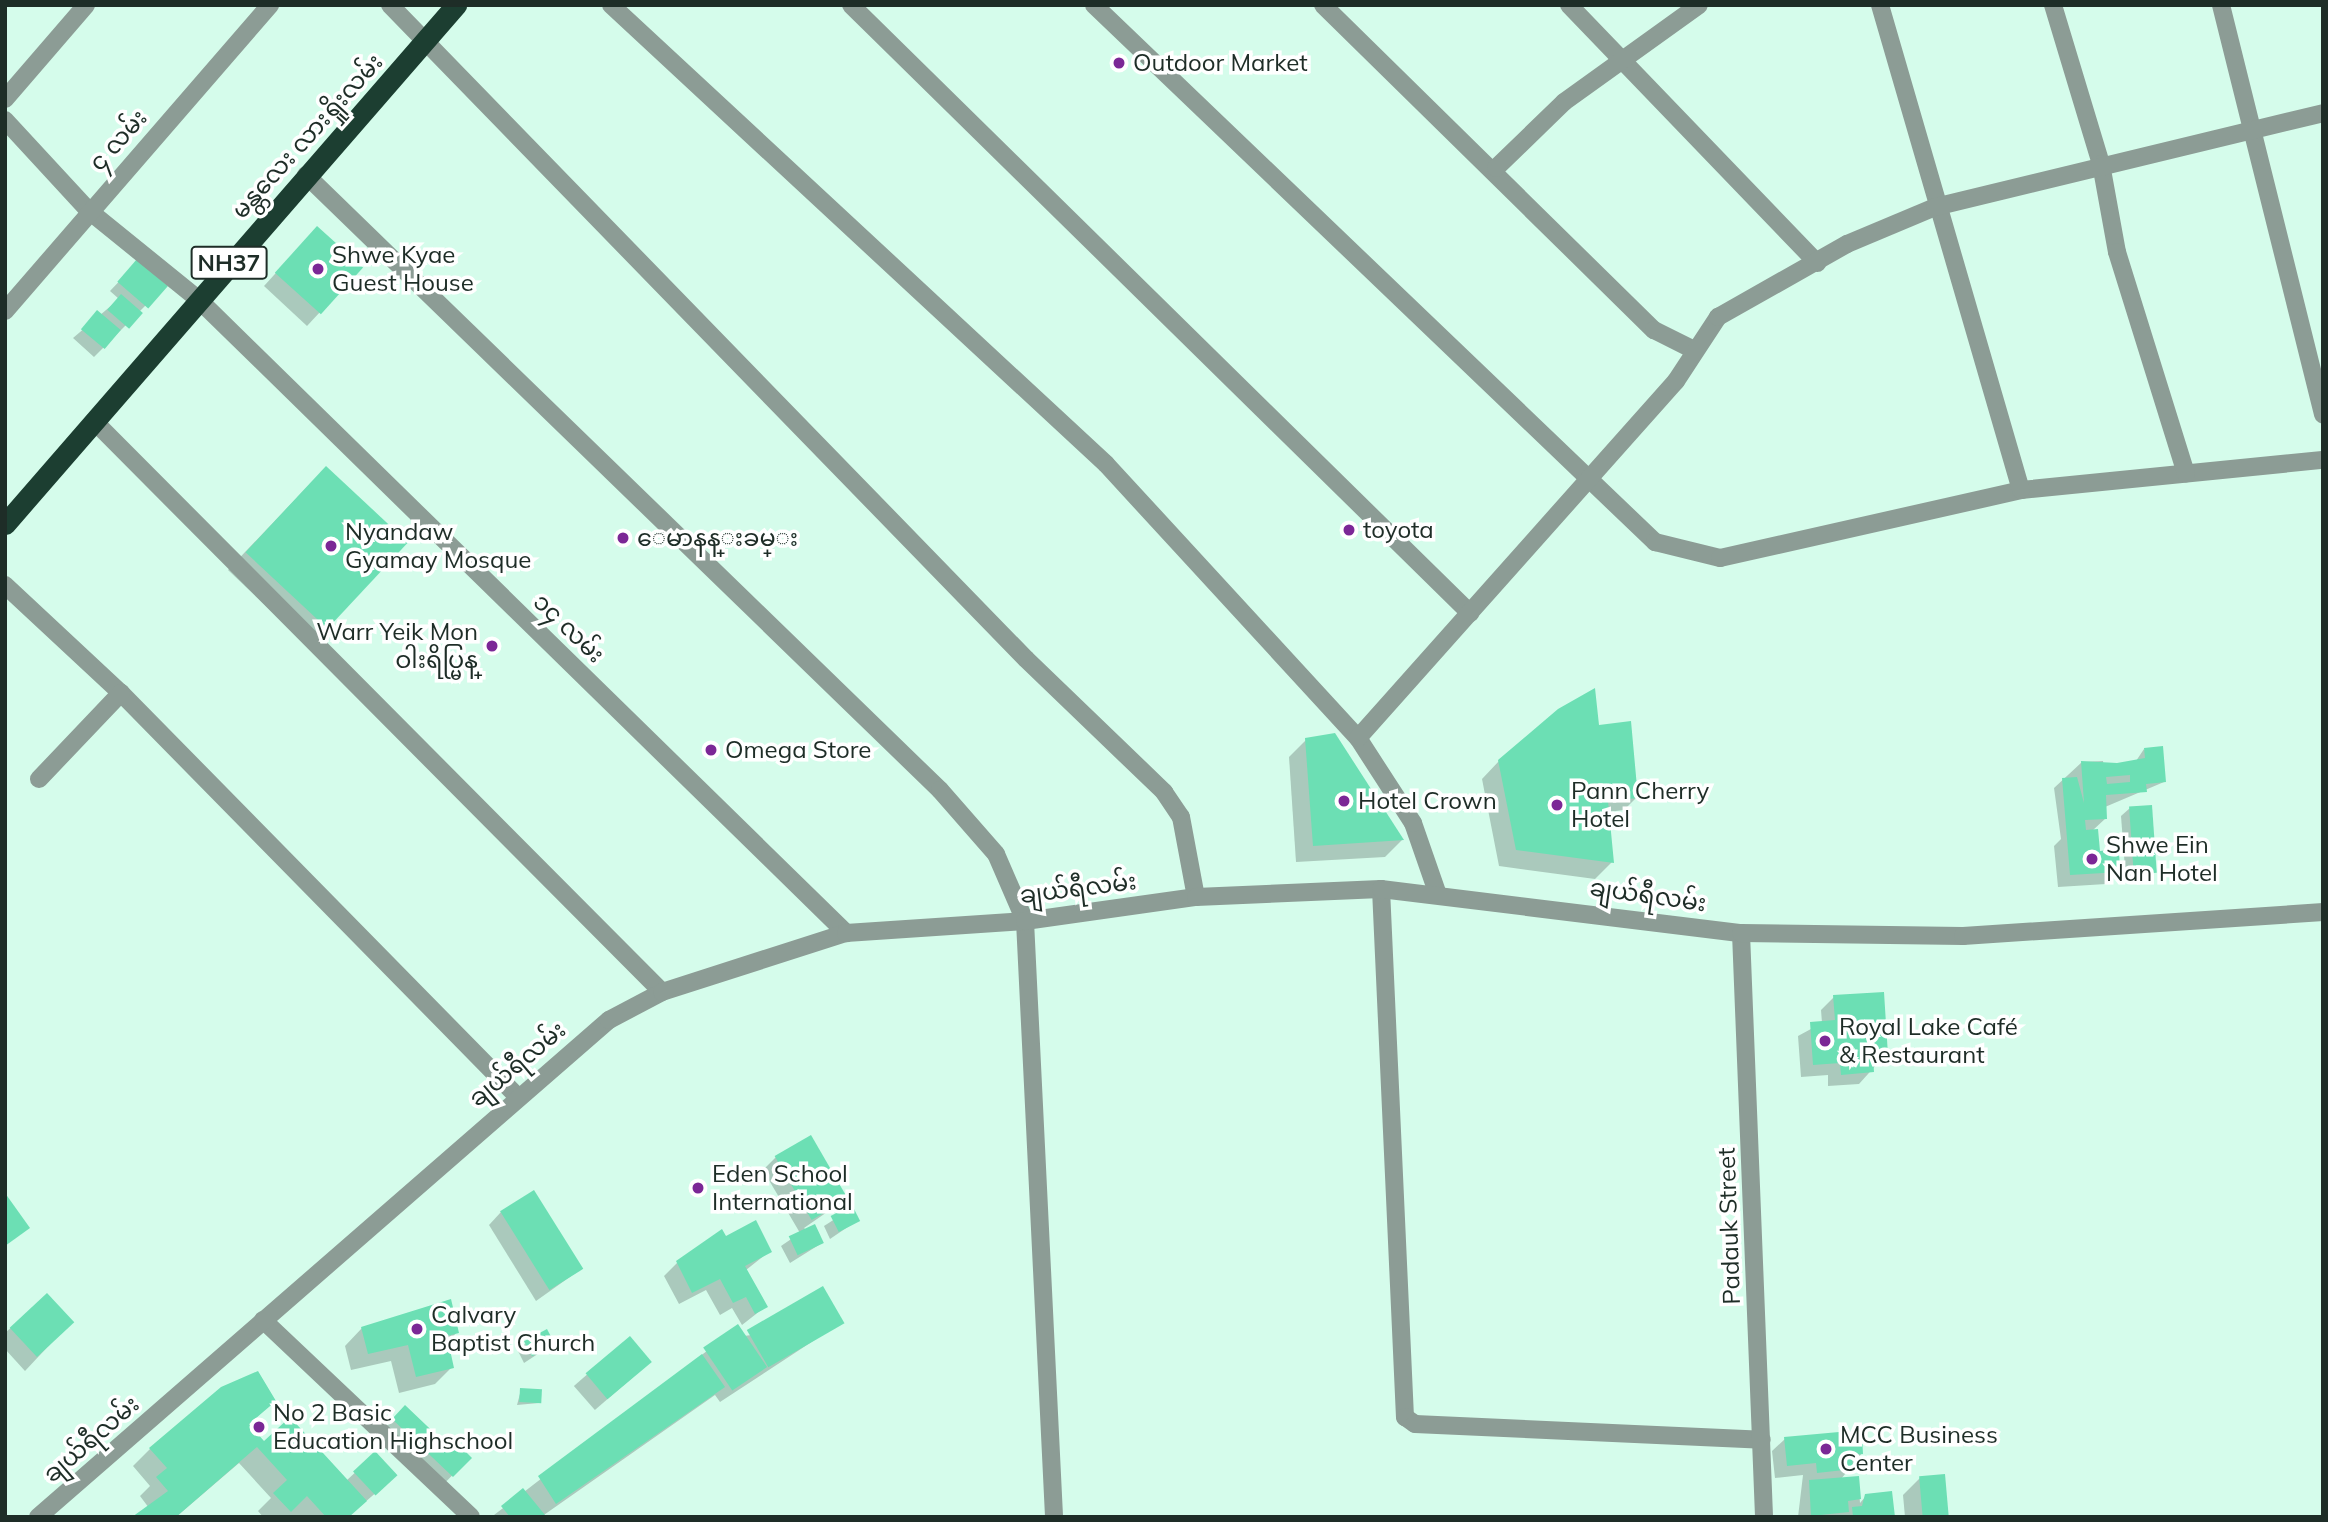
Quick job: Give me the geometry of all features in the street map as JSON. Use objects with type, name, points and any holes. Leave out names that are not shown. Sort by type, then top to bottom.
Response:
[{"type":"highway","name":"မန္တလေး လားရှိုးလမ်း","points":[[5,524],[456,5]]},
{"type":"street","points":[[5,99],[86,5]]},
{"type":"street","name":"၄ လမ်း","points":[[5,311],[89,210],[270,5]]},
{"type":"street","points":[[390,5],[1026,659],[1164,792],[1181,817],[1195,897]]},
{"type":"street","points":[[611,5],[1106,464],[1358,738],[1413,823],[1437,892]]},
{"type":"street","points":[[851,5],[1470,613]]},
{"type":"street","points":[[1094,5],[1588,481],[1655,542],[1720,558],[2021,489],[2323,460]]},
{"type":"street","points":[[1323,5],[1496,168],[1654,330],[1694,350]]},
{"type":"street","points":[[1569,5],[1624,58],[1817,263]]},
{"type":"street","points":[[1496,168],[1564,102],[1699,5]]},
{"type":"street","points":[[1880,5],[1935,207],[2021,489]]},
{"type":"street","points":[[2053,5],[2101,164],[2117,251],[2186,473]]},
{"type":"street","points":[[2221,5],[2323,415]]},
{"type":"street","points":[[1358,738],[1588,481],[1718,317],[1817,263],[1935,207],[2101,164],[2254,132],[2323,113]]},
{"type":"street","name":"၁၄ လမ်း","points":[[5,120],[89,210],[198,299],[846,933]]},
{"type":"street","points":[[306,175],[940,790],[996,854],[1025,921],[1054,1517]]},
{"type":"street","points":[[94,421],[663,992]]},
{"type":"street","points":[[5,585],[121,693],[517,1096]]},
{"type":"street","points":[[39,779],[121,693]]},
{"type":"street","points":[[1381,889],[1407,1420],[1762,1440]]},
{"type":"street","name":"ချယ်ရီလမ်း","points":[[38,1517],[517,1096],[609,1020],[663,992],[846,933],[1025,921],[1195,897],[1381,889],[1437,892],[1741,933],[1963,936],[2323,912]]},
{"type":"street","name":"Padauk Street","points":[[1741,933],[1764,1517]]},
{"type":"street","points":[[263,1320],[471,1517]]},
{"type":"building","points":[[317,226],[363,267],[321,314],[275,273]]},
{"type":"building","points":[[137,259],[168,286],[148,309],[117,282]]},
{"type":"building","points":[[121,294],[143,313],[129,329],[107,310]]},
{"type":"building","points":[[97,310],[121,330],[105,349],[81,329]]},
{"type":"building","points":[[326,466],[408,542],[327,629],[246,552]]},
{"type":"building","name":"Pann Cherry Hotel","points":[[1595,688],[1599,725],[1631,721],[1638,798],[1608,801],[1614,863],[1516,850],[1498,760],[1558,709]]},
{"type":"building","points":[[1335,733],[1404,840],[1313,846],[1305,738]]},
{"type":"building","points":[[2163,746],[2166,782],[2146,784],[2147,792],[2106,795],[2107,819],[2085,820],[2086,830],[2098,829],[2100,851],[2119,849],[2120,872],[2070,875],[2062,778],[2077,777],[2084,803],[2081,761],[2117,763],[2145,758],[2144,748]],"holes":[[[2130,775],[2130,782],[2107,784],[2106,777]]]},
{"type":"building","points":[[2152,805],[2157,873],[2134,874],[2129,807]]},
{"type":"building","points":[[1884,992],[1888,1055],[1873,1056],[1874,1072],[1841,1075],[1840,1063],[1813,1065],[1810,1022],[1835,1020],[1833,995]]},
{"type":"building","points":[[811,1135],[848,1199],[812,1220],[775,1156]]},
{"type":"building","points":[[534,1190],[583,1269],[549,1290],[500,1211]]},
{"type":"building","points":[[5,1193],[30,1228],[5,1246]]},
{"type":"building","points":[[852,1205],[860,1221],[839,1232],[831,1216]]},
{"type":"building","points":[[756,1220],[772,1252],[745,1266],[768,1307],[755,1314],[746,1297],[733,1303],[720,1279],[692,1293],[676,1261],[722,1229],[726,1236]]},
{"type":"building","points":[[815,1224],[824,1243],[798,1255],[789,1236]]},
{"type":"building","points":[[823,1286],[845,1323],[768,1367],[747,1330]]},
{"type":"building","points":[[47,1293],[74,1322],[37,1357],[10,1328]]},
{"type":"building","points":[[451,1299],[459,1333],[447,1336],[454,1368],[416,1377],[408,1345],[368,1354],[361,1327]]},
{"type":"building","points":[[738,1324],[767,1367],[732,1391],[703,1347]]},
{"type":"building","points":[[547,1329],[555,1344],[532,1356],[524,1341]]},
{"type":"building","points":[[630,1336],[652,1362],[607,1399],[586,1373]]},
{"type":"building","points":[[702,1354],[725,1387],[556,1504],[538,1476]]},
{"type":"building","points":[[258,1371],[276,1401],[249,1424],[264,1441],[290,1417],[367,1501],[349,1517],[326,1517],[307,1496],[291,1512],[273,1493],[287,1480],[257,1447],[176,1517],[132,1517],[168,1491],[156,1477],[167,1468],[149,1448],[221,1387]]},
{"type":"building","points":[[520,1388],[542,1389],[541,1403],[519,1402]]},
{"type":"building","points":[[405,1405],[447,1445],[453,1439],[472,1458],[453,1477],[392,1419]]},
{"type":"building","points":[[1850,1431],[1851,1437],[1862,1436],[1863,1454],[1852,1455],[1853,1469],[1817,1473],[1816,1463],[1787,1466],[1784,1437]]},
{"type":"building","points":[[375,1451],[398,1475],[376,1496],[353,1471]]},
{"type":"building","points":[[1945,1474],[1949,1517],[1923,1517],[1919,1476]]},
{"type":"building","points":[[1859,1476],[1861,1499],[1848,1501],[1849,1512],[1811,1516],[1809,1480]]},
{"type":"building","points":[[523,1488],[545,1515],[543,1517],[510,1517],[501,1506]]},
{"type":"building","points":[[1892,1491],[1895,1517],[1853,1517],[1852,1507],[1862,1506],[1865,1494]]},
{"type":"place","name":"Outdoor Market","points":[[1119,63]]},
{"type":"place","name":"Shwe Kyae Guest House","points":[[318,269]]},
{"type":"place","name":"toyota","points":[[1349,530]]},
{"type":"place","name":"ေမာနန္းခမ္း","points":[[623,538]]},
{"type":"place","name":"Nyandaw Gyamay Mosque","points":[[331,546]]},
{"type":"place","name":"Warr Yeik Mon ဝါးရိပ္မြန္","points":[[492,646]]},
{"type":"place","name":"Omega Store","points":[[711,750]]},
{"type":"place","name":"Hotel Crown","points":[[1344,801]]},
{"type":"place","name":"Pann Cherry Hotel","points":[[1557,805]]},
{"type":"place","name":"Shwe Ein Nan Hotel","points":[[2092,859]]},
{"type":"place","name":"Royal Lake Café & Restaurant","points":[[1825,1041]]},
{"type":"place","name":"Eden School International","points":[[698,1188]]},
{"type":"place","name":"Calvary Baptist Church","points":[[417,1329]]},
{"type":"place","name":"No 2 Basic Education Highschool","points":[[259,1427]]},
{"type":"place","name":"MCC Business Center","points":[[1826,1449]]}]
